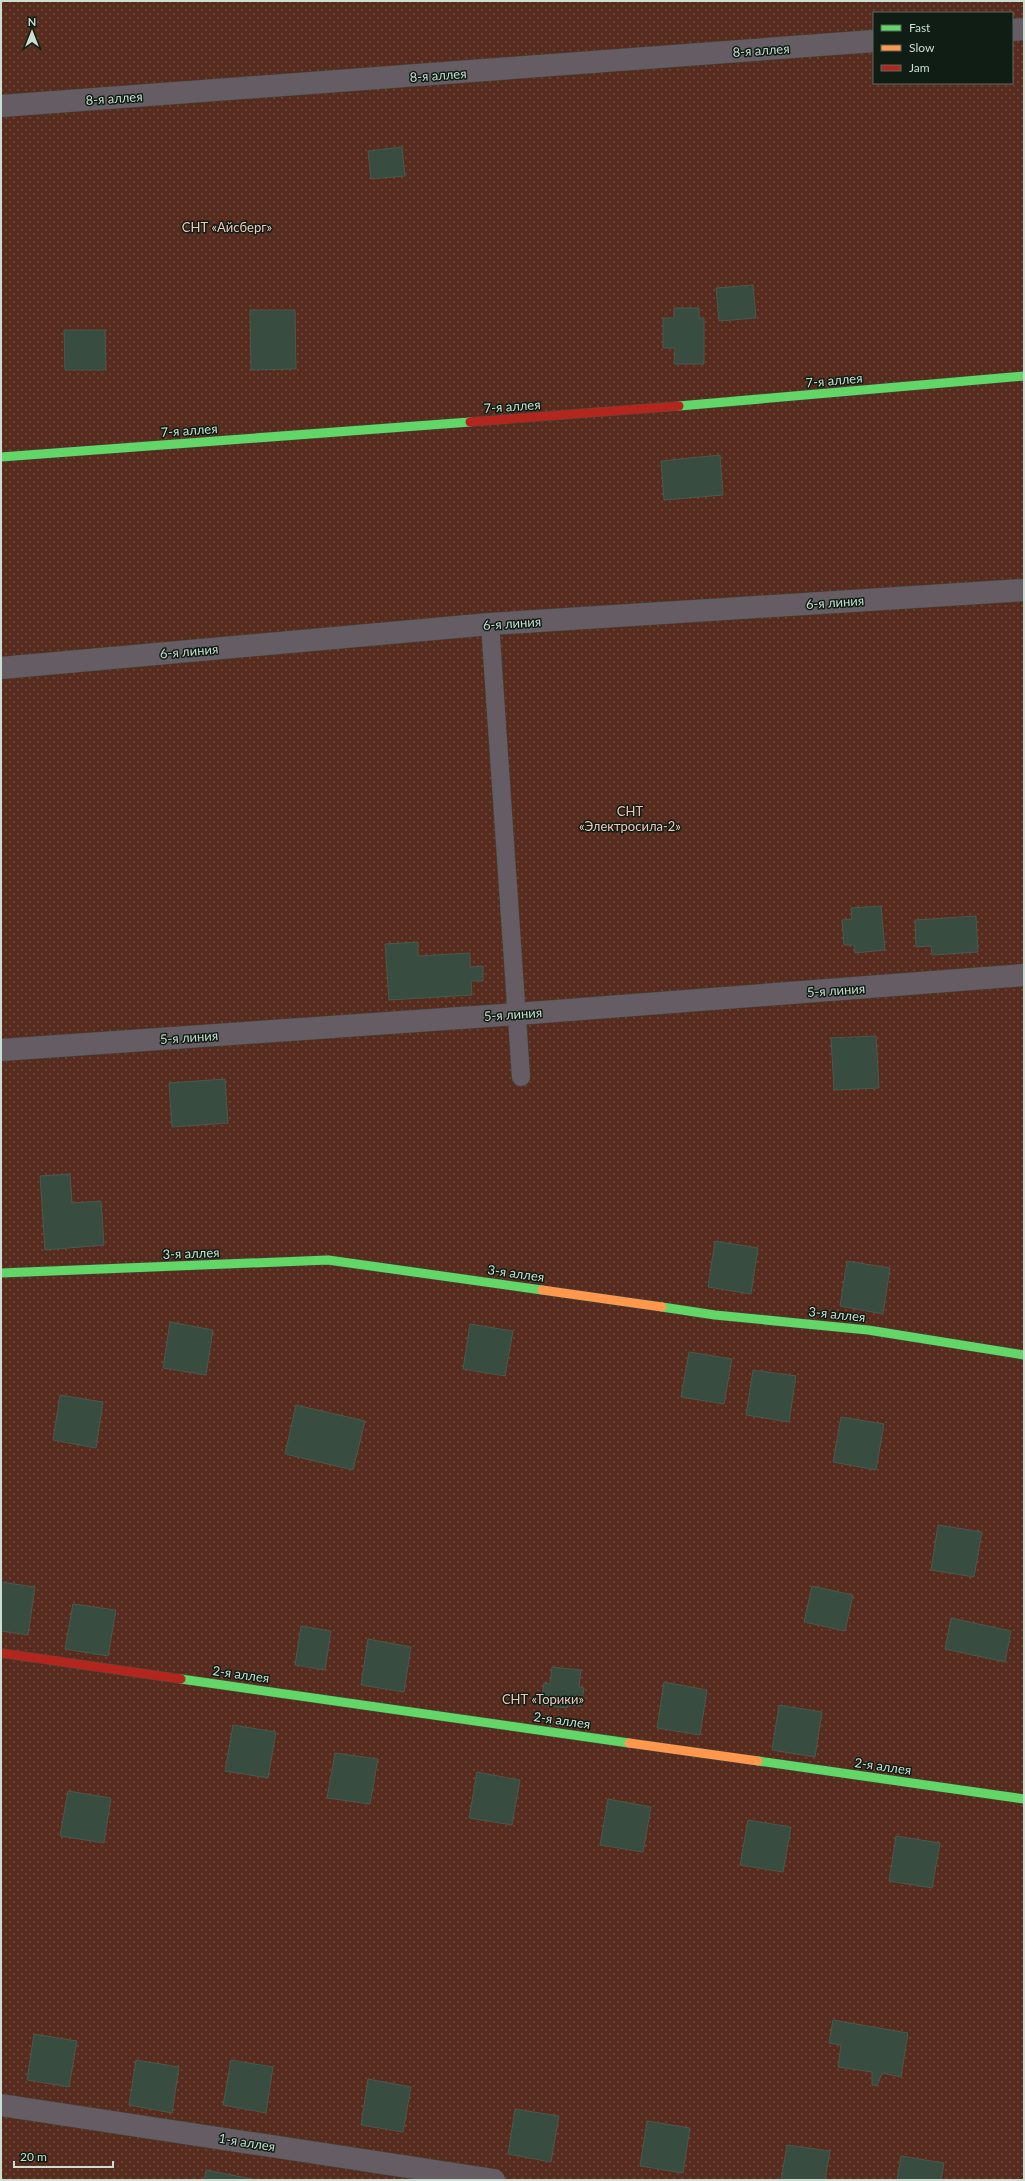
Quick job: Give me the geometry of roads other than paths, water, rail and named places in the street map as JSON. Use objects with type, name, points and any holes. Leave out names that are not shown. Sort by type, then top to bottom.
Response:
[{"type":"street","points":[[1013,30],[1024,30]]},
{"type":"street","name":"8-я аллея","points":[[1,106],[873,41]]},
{"type":"street","name":"7-я аллея","points":[[1,458],[719,403],[1024,376]]},
{"type":"street","name":"6-я линия","points":[[1,668],[490,624],[1024,590]]},
{"type":"street","name":"5-я линия","points":[[1,1050],[517,1014],[1024,975]]},
{"type":"street","name":"3-я аллея","points":[[1,1273],[328,1260],[715,1315],[868,1330],[1024,1354]]},
{"type":"street","name":"2-я аллея","points":[[1,1653],[1024,1799]]},
{"type":"street","name":"1-я аллея","points":[[1,2105],[494,2180]]},
{"type":"lane","points":[[490,624],[521,1076]]},
{"type":"park label","name":"СНТ «Айсберг»","points":[[227,227]]},
{"type":"park label","name":"СНТ «Электросила-2»","points":[[630,818]]},
{"type":"park label","name":"СНТ «Торики»","points":[[543,1699]]}]
